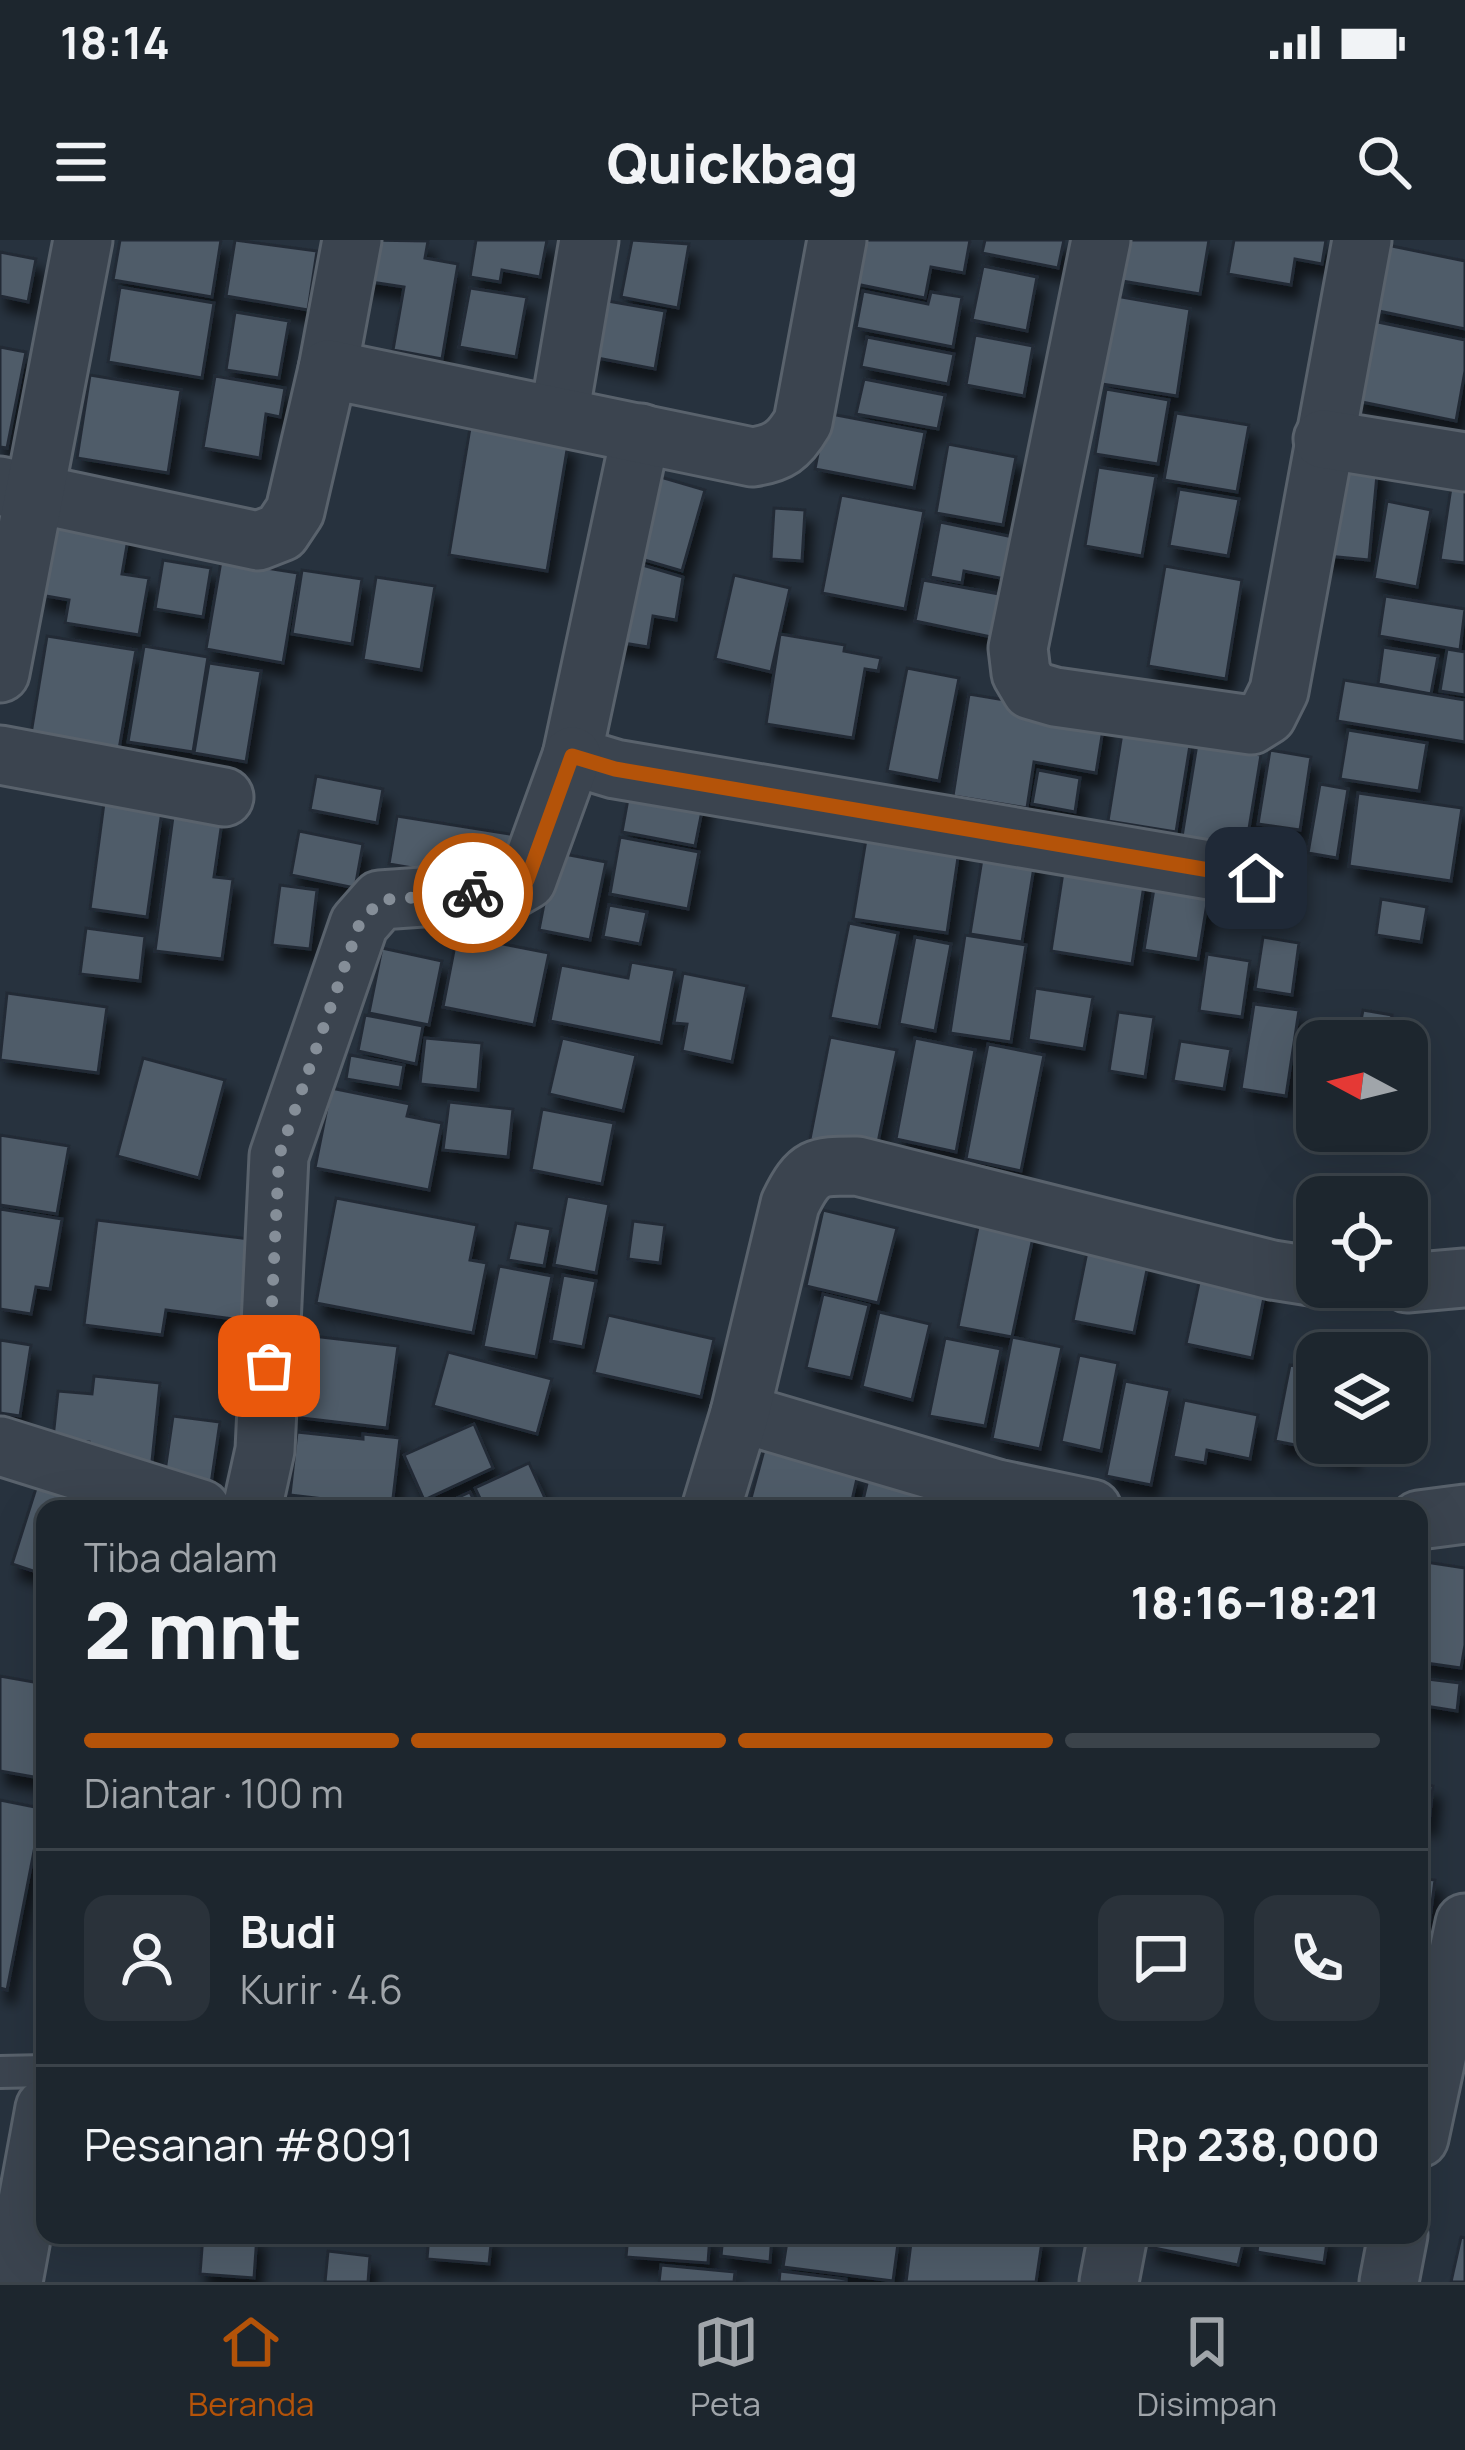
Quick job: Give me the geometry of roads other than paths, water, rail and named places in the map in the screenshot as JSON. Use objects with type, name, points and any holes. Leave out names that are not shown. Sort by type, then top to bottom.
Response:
[{"type":"street","points":[[0,673],[18,489],[83,240]]},
{"type":"street","points":[[18,489],[258,541],[281,532],[295,511],[352,240]]},
{"type":"street","points":[[559,416],[589,240]]},
{"type":"street","points":[[328,369],[752,457],[775,454],[790,444],[803,422],[837,240]]},
{"type":"street","points":[[1101,240],[1018,648],[1022,673],[1031,690],[1250,725],[1267,715],[1279,691],[1362,240]]},
{"type":"street","points":[[254,1500],[265,1450],[279,1156],[359,925],[380,900],[508,891],[527,880],[572,756],[641,433]]},
{"type":"street","points":[[1323,439],[1465,462]]},
{"type":"street","points":[[0,755],[224,796]]},
{"type":"street","points":[[572,756],[615,769],[1256,878]]},
{"type":"street","points":[[714,1500],[740,1413],[790,1204],[802,1178],[820,1166],[857,1166],[1296,1274]]},
{"type":"street","points":[[1428,1281],[1465,1278]]},
{"type":"street","points":[[740,1413],[994,1499]]},
{"type":"street","points":[[0,1446],[172,1500]]},
{"type":"street","points":[[1428,1519],[1465,1514]]},
{"type":"street","points":[[1428,2096],[1465,1923]]},
{"type":"street","points":[[14,2282],[36,2159]]},
{"type":"street","points":[[1109,2282],[1116,2244]]},
{"type":"street","points":[[1388,2282],[1396,2244]]},
{"type":"lane","points":[[0,2072],[36,2071]]}]
